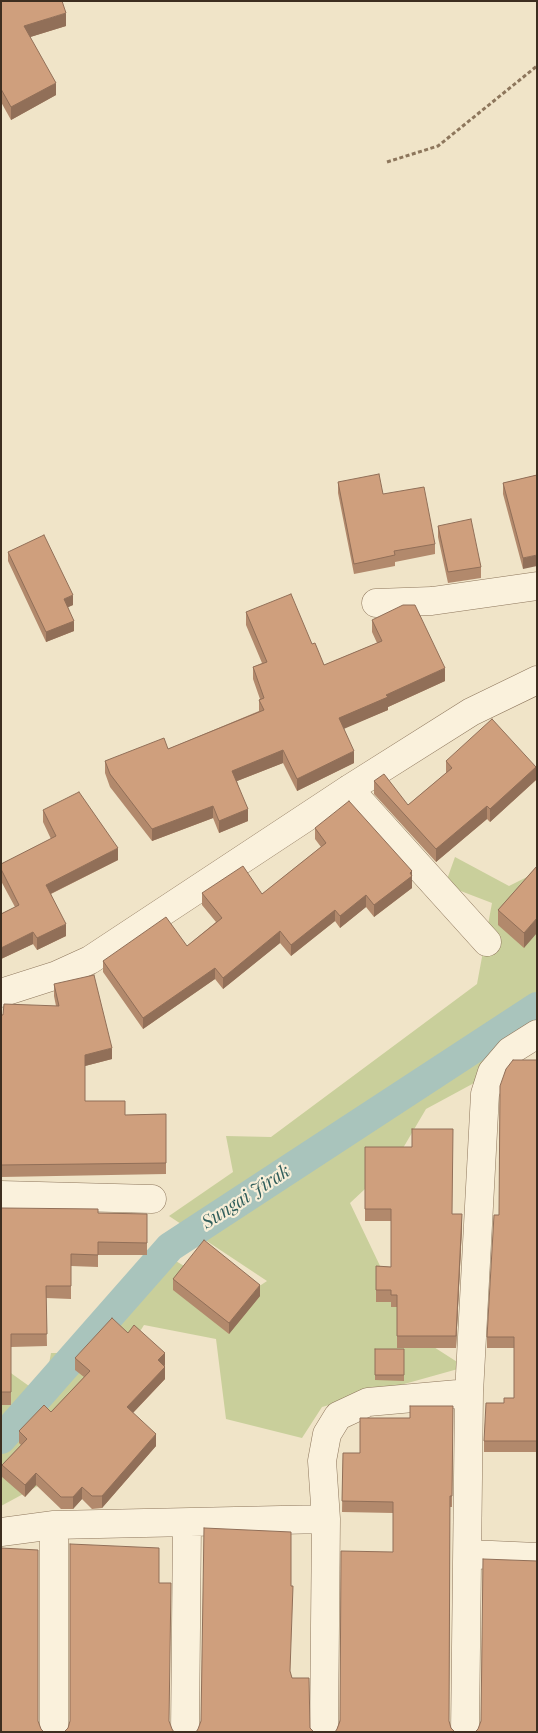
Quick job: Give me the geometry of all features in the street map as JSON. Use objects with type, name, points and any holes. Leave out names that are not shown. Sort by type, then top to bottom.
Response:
[{"type":"street","points":[[376,604],[432,601],[537,586]]},
{"type":"street","points":[[1,993],[57,975],[90,960],[349,789],[471,712],[537,680]]},
{"type":"street","points":[[349,789],[487,942]]},
{"type":"street","points":[[465,1732],[469,1554],[469,1393],[485,1094],[492,1072],[510,1051],[537,1034]]},
{"type":"street","points":[[1,1195],[152,1199]]},
{"type":"street","points":[[324,1732],[326,1519],[322,1461],[328,1434],[338,1416],[368,1402],[469,1393]]},
{"type":"street","points":[[1,1532],[54,1526],[326,1519]]},
{"type":"street","points":[[185,1732],[186,1523]]},
{"type":"street","points":[[54,1526],[54,1732]]},
{"type":"street","points":[[469,1554],[537,1557]]},
{"type":"path","points":[[387,162],[438,146],[537,66]]},
{"type":"green space","points":[[455,857],[509,886],[537,872],[537,1049],[426,1109],[396,1160],[350,1203],[412,1333],[465,1367],[322,1407],[302,1438],[226,1419],[216,1339],[144,1325],[91,1409],[38,1486],[1,1506],[1,1366],[43,1396],[51,1353],[105,1353],[115,1288],[169,1257],[240,1299],[267,1281],[169,1216],[233,1172],[226,1136],[271,1137],[477,984],[492,903],[445,885]]},
{"type":"building","points":[[1,1],[62,1],[66,13],[24,26],[56,83],[11,107],[1,89]]},
{"type":"building","points":[[379,474],[383,494],[424,487],[435,544],[394,551],[395,555],[354,564],[338,482]]},
{"type":"building","points":[[537,475],[537,555],[523,558],[503,483]]},
{"type":"building","points":[[471,519],[481,567],[448,572],[438,526]]},
{"type":"building","points":[[44,535],[73,595],[64,599],[74,621],[46,632],[8,552]]},
{"type":"building","points":[[291,594],[312,644],[315,643],[324,665],[382,641],[372,620],[403,605],[415,605],[445,668],[386,695],[388,697],[339,718],[354,751],[297,779],[283,750],[232,771],[248,809],[219,821],[213,806],[152,829],[110,774],[105,761],[164,738],[168,749],[264,710],[259,700],[264,698],[253,667],[267,662],[246,612]]},
{"type":"building","points":[[492,719],[536,767],[490,809],[487,806],[436,849],[374,781],[384,774],[408,805],[452,768],[446,761]]},
{"type":"building","points":[[79,792],[118,848],[46,885],[66,924],[37,938],[33,932],[1,948],[1,914],[19,905],[1,869],[1,864],[56,836],[43,810]]},
{"type":"building","points":[[349,801],[412,871],[410,873],[412,876],[374,905],[366,895],[340,916],[335,910],[291,945],[280,931],[223,978],[215,968],[143,1018],[103,961],[166,917],[187,946],[222,918],[202,893],[243,866],[262,894],[326,843],[315,828]]},
{"type":"building","points":[[537,866],[537,918],[524,933],[498,910]]},
{"type":"building","points":[[94,975],[112,1048],[85,1055],[85,1101],[125,1101],[125,1115],[166,1114],[166,1163],[1,1165],[1,1015],[3,1015],[4,1004],[59,1006],[54,984]]},
{"type":"building","points":[[513,1060],[537,1060],[537,1441],[484,1441],[486,1403],[504,1403],[504,1398],[514,1398],[514,1337],[487,1337],[494,1215],[499,1215],[500,1086],[506,1069]]},
{"type":"building","points":[[412,1129],[453,1129],[452,1214],[462,1214],[456,1336],[397,1336],[397,1295],[391,1295],[391,1290],[376,1290],[376,1266],[391,1267],[391,1209],[365,1209],[365,1147],[412,1147]]},
{"type":"building","points":[[1,1208],[98,1209],[98,1213],[147,1214],[147,1243],[98,1242],[98,1255],[71,1254],[71,1286],[46,1286],[47,1334],[11,1334],[11,1392],[1,1392]]},
{"type":"building","points":[[204,1240],[260,1285],[229,1323],[173,1279]]},
{"type":"building","points":[[112,1318],[128,1333],[134,1325],[165,1353],[158,1360],[165,1367],[127,1407],[156,1434],[102,1496],[92,1496],[82,1487],[73,1497],[61,1497],[36,1473],[25,1485],[2,1465],[27,1439],[19,1431],[44,1405],[51,1412],[90,1371],[75,1358]]},
{"type":"building","points":[[375,1349],[404,1349],[404,1375],[375,1375]]},
{"type":"building","points":[[410,1406],[453,1406],[452,1496],[450,1496],[449,1721],[451,1728],[455,1732],[335,1732],[340,1721],[341,1551],[393,1552],[393,1502],[342,1501],[343,1453],[360,1453],[360,1418],[410,1418]]},
{"type":"building","points":[[204,1528],[291,1532],[291,1586],[293,1586],[290,1671],[292,1678],[309,1678],[310,1728],[314,1732],[196,1732],[201,1721]]},
{"type":"building","points":[[70,1544],[159,1548],[159,1583],[171,1583],[169,1721],[174,1732],[64,1732],[68,1728],[70,1721]]},
{"type":"building","points":[[1,1548],[38,1550],[38,1721],[44,1732],[1,1732]]},
{"type":"building","points":[[483,1559],[537,1561],[537,1732],[475,1732],[481,1721]]},
{"type":"waterway","name":"Sungai Jirak","points":[[1,1439],[170,1247],[537,1007]]}]
